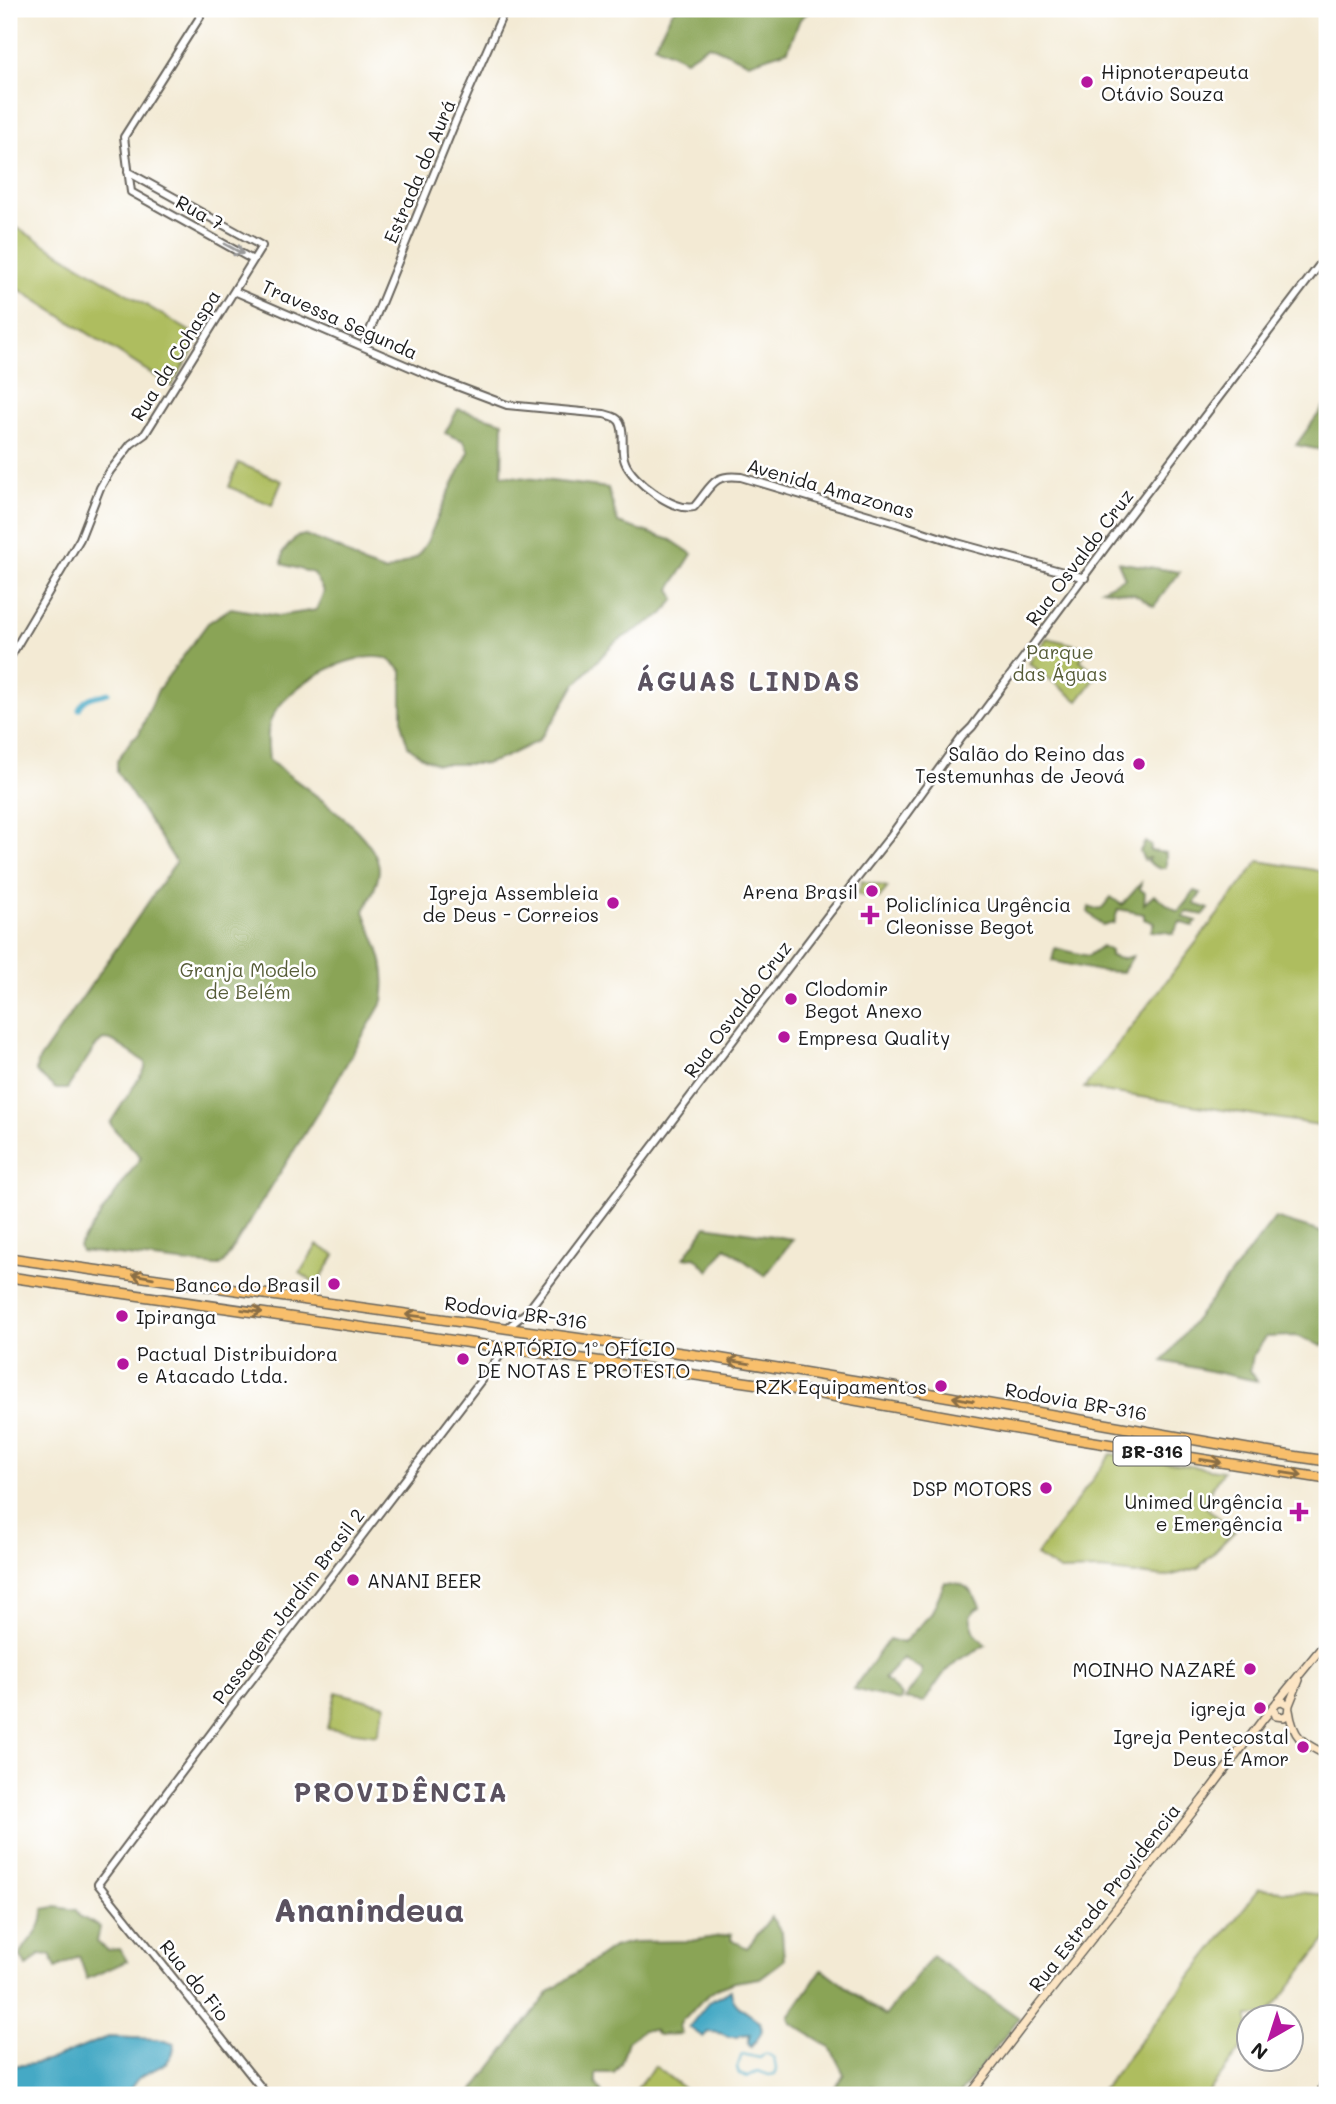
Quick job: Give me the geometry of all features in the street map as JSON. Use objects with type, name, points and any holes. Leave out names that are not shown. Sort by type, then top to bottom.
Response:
[{"type":"highway","name":"Rodovia BR-316","points":[[9,1258],[853,1380],[1327,1461]]},
{"type":"highway","name":"Rodovia BR-316","points":[[11,1277],[793,1389],[1327,1479]]},
{"type":"highway","points":[[291,1317],[300,1311],[303,1305],[301,1299]]},
{"type":"highway","points":[[323,1322],[319,1314],[321,1308],[327,1304]]},
{"type":"main road","name":"Rua Estrada Providencia","points":[[970,2095],[1327,1641]]},
{"type":"main road","name":"Rua Estrada Providencia","points":[[1289,1707],[1302,1673]]},
{"type":"main road","points":[[1276,1716],[1275,1705],[1282,1701],[1289,1707],[1294,1732],[1306,1743],[1327,1755]]},
{"type":"main road","points":[[1264,1718],[1284,1717],[1288,1714],[1289,1707]]},
{"type":"main road","points":[[1321,2095],[1327,2073]]},
{"type":"street","points":[[128,172],[124,137],[200,17],[198,9]]},
{"type":"street","name":"Estrada do Aurá","points":[[364,345],[456,120],[505,9]]},
{"type":"street","name":"Rua 7","points":[[128,172],[131,192],[253,260]]},
{"type":"street","name":"Rua da Cohaspa","points":[[9,659],[80,539],[100,488],[110,471],[131,444],[145,434],[261,246],[128,172]]},
{"type":"street","name":"Rua Osvaldo Cruz","points":[[507,1328],[527,1312],[1327,255]]},
{"type":"street","name":"Travessa Segunda","points":[[234,291],[433,377],[507,405]]},
{"type":"street","name":"Avenida Amazonas","points":[[507,405],[613,416],[622,427],[621,449],[630,471],[643,484],[684,508],[694,507],[717,479],[726,475],[741,477],[957,543],[1084,578]]},
{"type":"street","points":[[527,1312],[526,1322],[532,1332]]},
{"type":"street","name":"Passagem Jardim Brasil 2","points":[[99,1884],[505,1349]]},
{"type":"street","name":"Rua do Fio","points":[[99,1884],[267,2095]]},
{"type":"green space","points":[[674,9],[812,9],[800,19],[788,50],[749,63],[709,45],[686,60],[654,45]]},
{"type":"green space","points":[[9,223],[201,338],[171,386],[9,283]]},
{"type":"green space","points":[[1327,402],[1327,451],[1296,445]]},
{"type":"green space","name":"Granja Modelo de Belém","points":[[458,409],[503,422],[502,475],[608,488],[618,523],[671,540],[692,554],[670,589],[675,599],[663,614],[614,643],[574,686],[538,741],[485,764],[437,764],[408,746],[402,727],[402,671],[385,658],[370,657],[336,666],[303,684],[288,696],[270,722],[269,760],[351,825],[366,840],[375,856],[378,876],[364,911],[383,965],[383,1001],[323,1104],[223,1264],[217,1266],[81,1251],[79,1246],[141,1157],[110,1123],[145,1069],[145,1062],[113,1041],[103,1040],[95,1047],[67,1089],[56,1089],[36,1072],[37,1063],[176,862],[117,772],[117,761],[132,739],[139,734],[158,690],[208,623],[231,608],[278,616],[316,610],[324,592],[313,573],[282,564],[283,552],[296,537],[305,535],[386,572],[417,557],[427,542],[469,452],[464,441],[445,433]]},
{"type":"green space","points":[[238,463],[282,481],[272,505],[229,487]]},
{"type":"green space","points":[[1118,562],[1180,572],[1154,606],[1134,594],[1102,589],[1125,578]]},
{"type":"green space","name":"Parque das Águas","points":[[1047,638],[1089,648],[1080,660],[1098,675],[1078,701],[1029,663]]},
{"type":"green space","points":[[1145,842],[1151,846],[1150,851],[1166,853],[1166,868],[1158,868],[1147,862],[1149,858],[1144,860],[1140,851]]},
{"type":"green space","points":[[1259,861],[1327,872],[1327,1124],[1325,1126],[1084,1088]]},
{"type":"green space","name":"Arena Brasil","points":[[862,881],[888,887],[879,898],[858,895]]},
{"type":"green space","points":[[1141,883],[1140,889],[1145,893],[1144,904],[1154,895],[1178,912],[1195,891],[1201,893],[1194,904],[1209,909],[1204,915],[1187,912],[1183,917],[1197,921],[1193,926],[1180,922],[1173,934],[1151,931],[1154,923],[1144,919],[1144,914],[1118,909],[1114,923],[1103,926],[1088,912],[1089,907],[1102,908],[1111,897],[1122,905]]},
{"type":"green space","points":[[1102,946],[1111,951],[1110,956],[1121,959],[1133,956],[1123,972],[1099,971],[1052,961],[1055,948],[1088,956]]},
{"type":"green space","points":[[1275,1218],[1327,1234],[1327,1344],[1322,1346],[1296,1336],[1266,1337],[1253,1356],[1250,1370],[1257,1381],[1163,1361]]},
{"type":"green space","points":[[706,1226],[793,1239],[765,1276],[726,1247],[709,1271],[695,1257],[684,1258]]},
{"type":"green space","points":[[317,1245],[335,1255],[317,1284],[300,1273]]},
{"type":"green space","points":[[1111,1454],[1223,1471],[1202,1504],[1235,1531],[1198,1568],[1165,1577],[1100,1570],[1060,1571],[1036,1556]]},
{"type":"green space","points":[[945,1582],[963,1585],[974,1596],[981,1607],[970,1616],[971,1621],[975,1632],[986,1645],[958,1660],[945,1672],[924,1702],[904,1699],[922,1675],[921,1669],[903,1658],[884,1679],[902,1695],[900,1701],[853,1689],[889,1639],[903,1643],[931,1614]]},
{"type":"green space","points":[[336,1692],[386,1705],[377,1735],[327,1728]]},
{"type":"green space","points":[[1259,1889],[1327,1895],[1327,1938],[1278,2002],[1234,2002],[1234,2058],[1206,2095],[1098,2095]]},
{"type":"green space","points":[[55,1907],[76,1910],[79,1916],[100,1927],[97,1942],[108,1950],[120,1949],[127,1961],[87,1979],[79,1956],[56,1968],[50,1955],[40,1954],[27,1967],[20,1956],[41,1924],[43,1909]]},
{"type":"green space","points":[[771,1917],[782,1932],[784,1960],[760,1978],[718,1988],[683,2019],[679,2026],[682,2034],[658,2035],[653,2030],[643,2030],[628,2041],[621,2063],[614,2073],[596,2073],[596,2083],[603,2095],[470,2095],[549,1992],[613,1947],[632,1942],[691,1941],[732,1934],[731,1939],[747,1948]]},
{"type":"green space","points":[[932,1956],[1019,2018],[959,2095],[887,2095],[872,2086],[865,2095],[830,2095],[844,2074],[830,2047],[791,2023],[789,2017],[822,1969],[885,2016]]},
{"type":"green space","points":[[655,2066],[692,2095],[632,2095]]},
{"type":"water","points":[[731,1990],[737,2005],[759,2022],[761,2027],[760,2035],[751,2047],[748,2044],[750,2034],[728,2037],[721,2033],[708,2032],[703,2037],[689,2027],[709,2002]]},
{"type":"water","points":[[109,2037],[158,2039],[174,2044],[173,2051],[163,2065],[138,2079],[127,2095],[9,2095],[9,2065],[48,2060]]},
{"type":"waterway","points":[[79,709],[88,699],[108,693]]},
{"type":"waterway","points":[[766,2053],[774,2058],[775,2074],[758,2071],[747,2077],[739,2074],[737,2068],[742,2054],[760,2058],[766,2053]]},
{"type":"place","name":"Hipnoterapeuta Otávio Souza","points":[[1087,82]]},
{"type":"place","name":"Salão do Reino das Testemunhas de Jeová","points":[[1139,764]]},
{"type":"place","name":"Arena Brasil","points":[[872,891]]},
{"type":"place","name":"Igreja Assembleia de Deus - Correios","points":[[613,903]]},
{"type":"place","name":"Policlínica Urgência Cleonisse Begot","points":[[870,915]]},
{"type":"place","name":"Clodomir Begot Anexo","points":[[791,999]]},
{"type":"place","name":"Empresa Quality","points":[[784,1037]]},
{"type":"place","name":"Banco do Brasil","points":[[334,1284]]},
{"type":"place","name":"Ipiranga","points":[[122,1316]]},
{"type":"place","name":"CARTÓRIO 1º OFÍCIO DE NOTAS E PROTESTO","points":[[463,1359]]},
{"type":"place","name":"Pactual Distribuidora e Atacado Ltda.","points":[[123,1364]]},
{"type":"place","name":"RZK Equipamentos","points":[[941,1386]]},
{"type":"place","name":"DSP MOTORS","points":[[1046,1488]]},
{"type":"place","name":"Unimed Urgência e Emergência","points":[[1299,1512]]},
{"type":"place","name":"ANANI BEER","points":[[353,1580]]},
{"type":"place","name":"MOINHO NAZARÉ","points":[[1250,1669]]},
{"type":"place","name":"igreja","points":[[1260,1708]]},
{"type":"place","name":"Igreja Pentecostal Deus É Amor","points":[[1303,1747]]},
{"type":"district","name":"ÁGUAS LINDAS","points":[[749,681]]},
{"type":"district","name":"PROVIDÊNCIA","points":[[401,1792]]},
{"type":"district","name":"Ananindeua","points":[[369,1908]]}]
